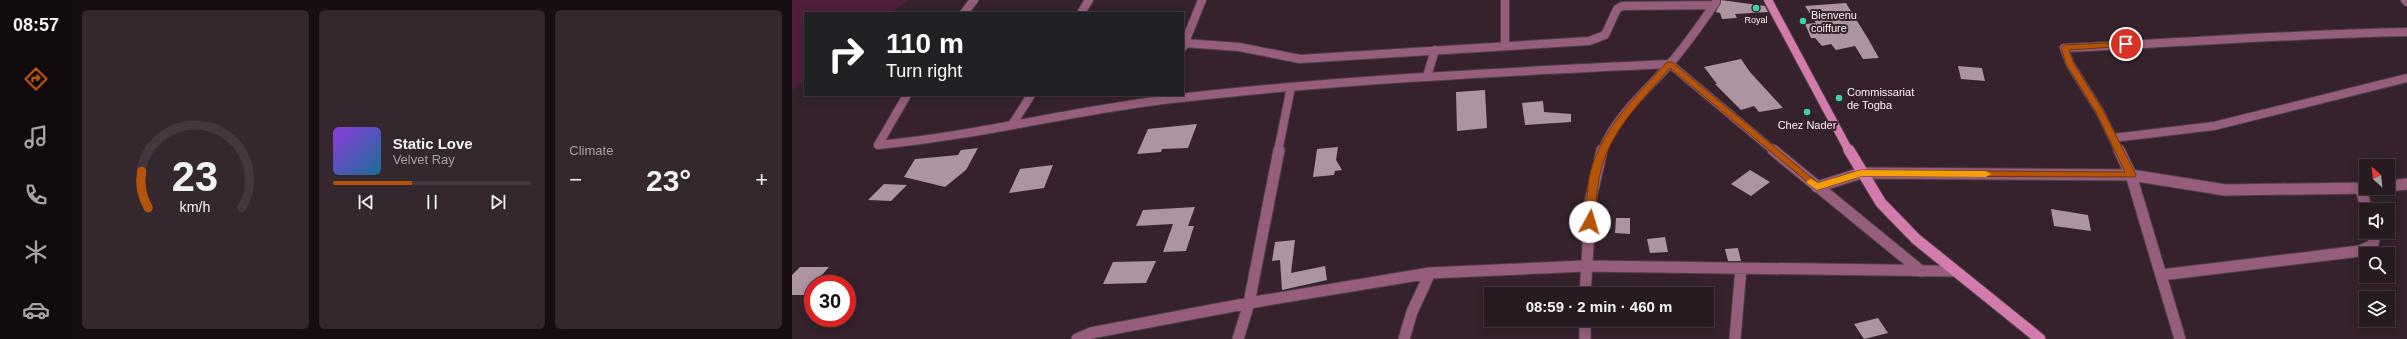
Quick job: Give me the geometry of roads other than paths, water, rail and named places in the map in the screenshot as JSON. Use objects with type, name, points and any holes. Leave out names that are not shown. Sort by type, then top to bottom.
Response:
[{"type":"street","points":[[965,12],[974,0]]},
{"type":"street","points":[[1082,12],[1088,0]]},
{"type":"street","points":[[1202,0],[1184,45],[1239,47],[1300,59],[1598,39],[1605,35],[1617,9],[1622,6],[1715,3]]},
{"type":"street","points":[[1505,0],[1505,46]]},
{"type":"street","points":[[1768,0],[1861,173],[1881,203],[1896,221],[1955,271],[2040,339]]},
{"type":"street","points":[[1585,287],[1585,266],[1594,178],[1604,146],[1620,120],[1698,30],[1715,3]]},
{"type":"street","points":[[2180,339],[2131,175],[2113,138],[2070,64],[2064,48],[2242,40],[2314,34],[2407,32]]},
{"type":"street","points":[[1427,76],[1435,50]]},
{"type":"street","points":[[906,96],[878,145],[958,136],[1162,98],[1427,76],[1670,64],[1817,187],[1921,271]]},
{"type":"street","points":[[2113,138],[2214,126],[2407,78]]},
{"type":"street","points":[[1238,339],[1249,303],[1291,87]]},
{"type":"street","points":[[1012,125],[1030,96]]},
{"type":"street","points":[[1817,187],[1861,173],[2131,175],[2225,190],[2359,188]]},
{"type":"street","points":[[2395,185],[2407,184]]},
{"type":"street","points":[[2161,275],[2360,251],[2373,245],[2374,239]]},
{"type":"street","points":[[1077,339],[1091,333],[1249,303],[1430,273],[1585,266],[1955,271]]},
{"type":"street","points":[[1735,339],[1741,268]]},
{"type":"street","points":[[1404,339],[1412,312],[1430,273]]},
{"type":"street","points":[[1584,339],[1585,327]]},
{"type":"place","name":"Royal","points":[[1756,8]]},
{"type":"place","name":"Bienvenu coiffure","points":[[1803,21]]},
{"type":"place","name":"Commissariat de Togba","points":[[1839,98]]},
{"type":"place","name":"Chez Nader","points":[[1807,112]]}]
